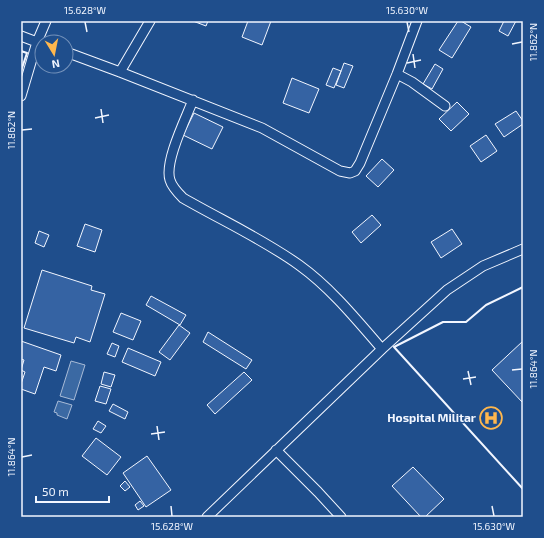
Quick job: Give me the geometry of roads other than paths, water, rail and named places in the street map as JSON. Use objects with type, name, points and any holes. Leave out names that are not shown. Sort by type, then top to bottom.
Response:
[{"type":"street","points":[[42,34],[46,21]]},
{"type":"street","points":[[120,72],[150,21]]},
{"type":"street","points":[[74,55],[262,128],[340,171],[350,173],[355,171],[360,163],[417,21]]},
{"type":"street","points":[[21,36],[34,41]]},
{"type":"street","points":[[21,96],[34,60]]},
{"type":"street","points":[[397,74],[412,82],[445,106]]},
{"type":"street","points":[[193,100],[169,167],[170,180],[174,189],[183,198],[277,250],[300,265],[325,286],[354,316],[382,349]]},
{"type":"street","points":[[207,517],[382,349],[447,290],[483,266],[523,249]]},
{"type":"street","points":[[276,450],[341,517]]},
{"type":"water","points":[[71,361],[85,365],[74,400],[60,396]]},
{"type":"water","points":[[58,401],[72,405],[67,419],[57,415],[57,413],[54,412]]},
{"type":"place","name":"Hospital Militar","points":[[491,418]]}]
